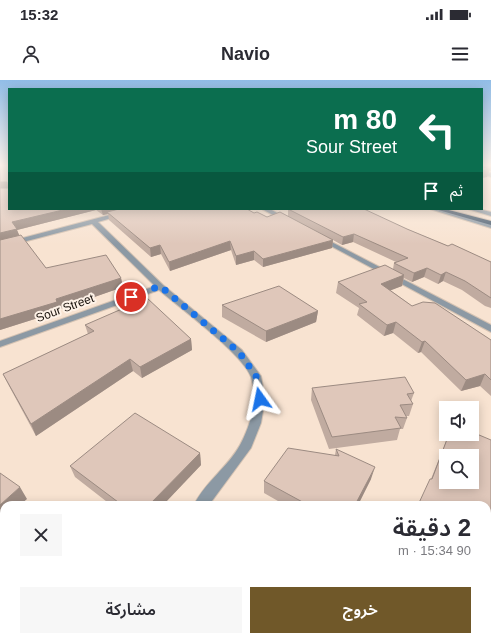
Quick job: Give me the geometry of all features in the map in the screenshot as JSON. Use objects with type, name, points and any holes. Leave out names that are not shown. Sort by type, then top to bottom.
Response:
[{"type":"main road","points":[[442,210],[491,223]]},
{"type":"main road","points":[[469,210],[491,215]]},
{"type":"street","points":[[0,246],[135,210]]},
{"type":"street","points":[[267,210],[292,223]]},
{"type":"street","points":[[436,210],[491,226]]},
{"type":"street","points":[[474,210],[491,215]]},
{"type":"street","points":[[93,221],[160,286],[239,352],[256,376],[260,399],[255,423],[245,448],[203,501]]},
{"type":"street","points":[[312,234],[491,329]]},
{"type":"street","name":"Sour Street","points":[[0,344],[160,286]]},
{"type":"building","points":[[0,191],[8,191],[8,210],[63,210],[12,222],[17,229],[0,233]]},
{"type":"building","points":[[115,210],[249,210],[267,217],[280,212],[333,240],[263,259],[254,251],[236,256],[230,241],[169,262],[160,245],[150,248],[107,212]]},
{"type":"building","points":[[290,210],[366,210],[448,246],[452,244],[491,262],[491,298],[465,281],[446,272],[441,275],[427,268],[414,273],[394,263],[408,258],[354,234],[343,237]]},
{"type":"building","points":[[21,235],[46,268],[106,255],[121,278],[56,299],[57,302],[0,319],[0,240]]},
{"type":"building","points":[[385,265],[404,275],[381,284],[412,306],[423,302],[435,303],[491,340],[491,380],[485,374],[466,380],[425,341],[422,342],[396,322],[387,325],[359,304],[367,302],[338,282]]},
{"type":"building","points":[[279,286],[318,311],[266,331],[222,305]]},
{"type":"building","points":[[147,298],[191,339],[140,367],[130,359],[31,424],[3,374],[94,331],[85,325]]},
{"type":"building","points":[[405,377],[414,393],[407,394],[413,404],[400,405],[407,418],[395,417],[401,428],[332,437],[312,388]]},
{"type":"building","points":[[135,413],[200,453],[153,501],[117,501],[70,466]]},
{"type":"building","points":[[479,435],[491,440],[491,501],[420,501],[430,479],[432,479],[439,460],[439,489],[479,489],[479,449],[443,449],[446,441],[479,441]]},
{"type":"building","points":[[288,448],[339,456],[336,449],[375,467],[357,501],[301,501],[264,481]]},
{"type":"building","points":[[0,473],[20,487],[4,501],[0,501]]},
{"type":"route","points":[[131,297],[160,286],[210,326],[239,352],[256,376],[260,399]]}]
